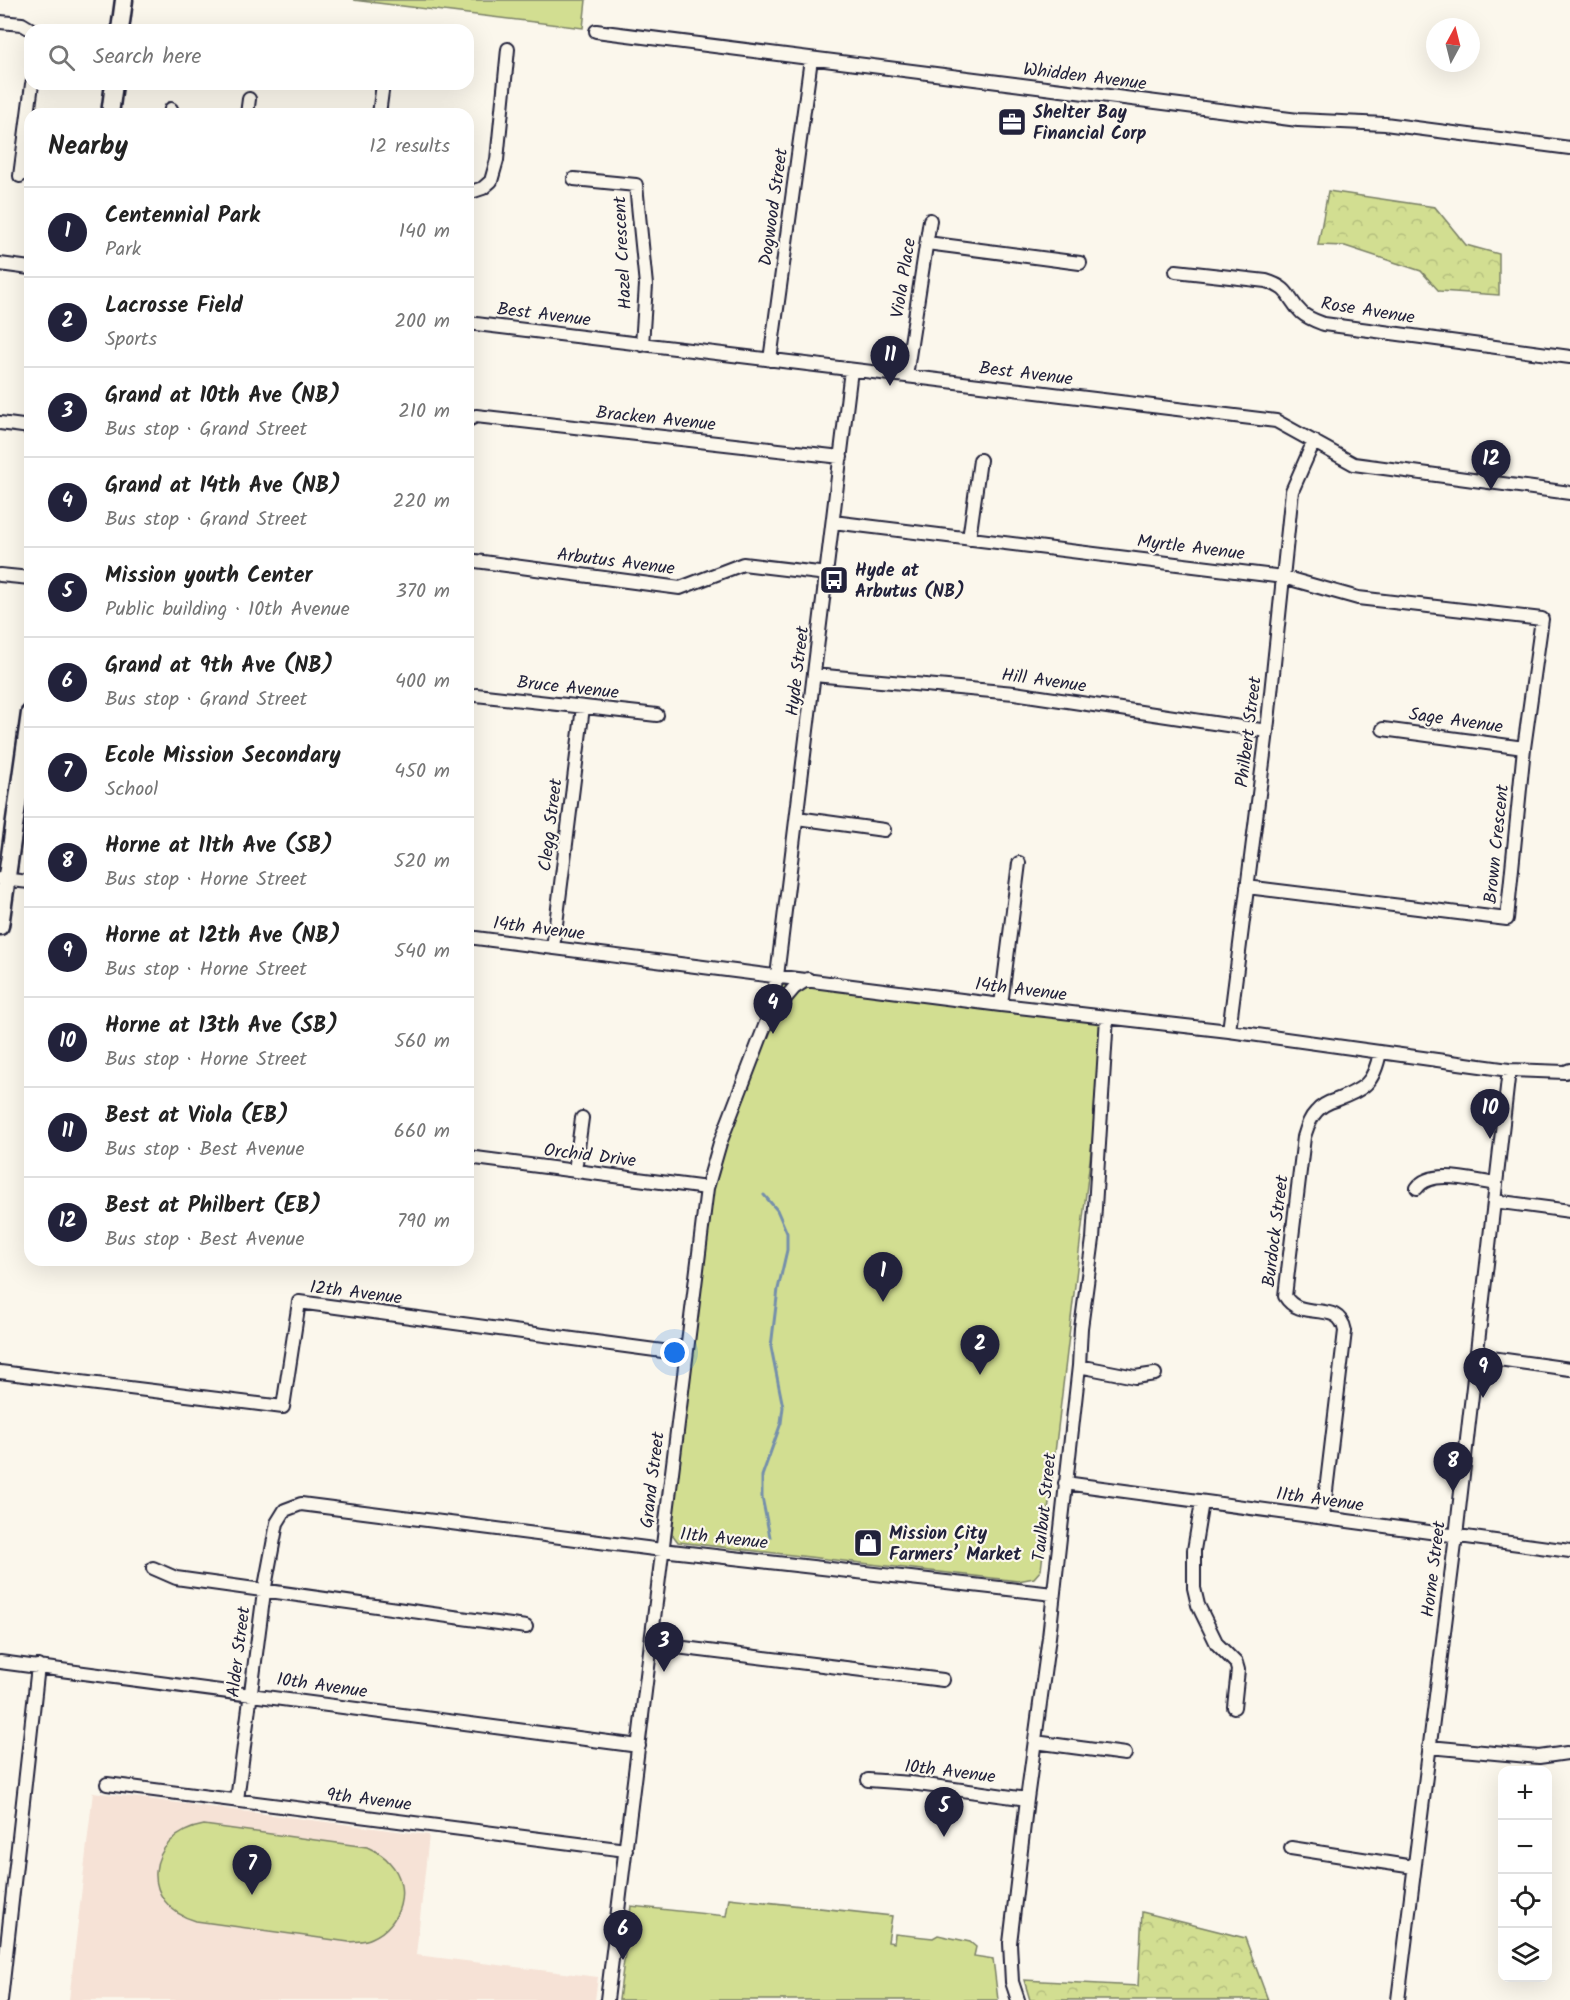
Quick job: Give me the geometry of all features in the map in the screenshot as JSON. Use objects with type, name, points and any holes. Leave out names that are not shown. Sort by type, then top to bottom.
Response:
[{"type":"main road","points":[[121,24],[124,0]]},
{"type":"main road","points":[[111,108],[113,90]]},
{"type":"main road","points":[[0,927],[4,879],[24,751]]},
{"type":"street","points":[[0,21],[24,25]]},
{"type":"street","name":"Whidden Avenue","points":[[597,32],[1298,120],[1385,124],[1570,148]]},
{"type":"street","points":[[474,191],[483,188],[491,181],[497,160],[508,49]]},
{"type":"street","name":"Dogwood Street","points":[[770,360],[811,59]]},
{"type":"street","points":[[29,108],[31,90]]},
{"type":"street","points":[[381,108],[382,90]]},
{"type":"street","points":[[248,108],[249,99]]},
{"type":"street","points":[[20,176],[24,145]]},
{"type":"street","name":"Hazel Crescent","points":[[574,179],[636,185],[646,285],[642,345]]},
{"type":"street","name":"Viola Place","points":[[906,376],[930,220]]},
{"type":"street","points":[[927,243],[1080,263]]},
{"type":"street","points":[[0,264],[24,267]]},
{"type":"street","name":"Rose Avenue","points":[[1176,270],[1266,281],[1279,285],[1288,292],[1301,312],[1311,320],[1324,324],[1570,357]]},
{"type":"street","name":"Best Avenue","points":[[474,324],[1276,421],[1354,464],[1570,494]]},
{"type":"street","name":"Hyde Street","points":[[777,975],[851,370]]},
{"type":"street","name":"Bracken Avenue","points":[[474,417],[841,457]]},
{"type":"street","points":[[0,423],[24,426]]},
{"type":"street","name":"Philbert Street","points":[[1229,1031],[1267,731],[1292,492],[1314,441]]},
{"type":"street","points":[[969,539],[980,460]]},
{"type":"street","name":"Myrtle Avenue","points":[[833,522],[1283,577],[1358,598],[1542,619]]},
{"type":"street","name":"Arbutus Avenue","points":[[474,561],[680,588],[742,564],[827,574]]},
{"type":"street","points":[[0,575],[24,578]]},
{"type":"street","name":"Brown Crescent","points":[[1247,887],[1507,919],[1524,748],[1542,619]]},
{"type":"street","name":"Hill Avenue","points":[[814,675],[1014,693],[1267,731]]},
{"type":"street","name":"Bruce Avenue","points":[[476,695],[657,715]]},
{"type":"street","name":"Clegg Street","points":[[553,948],[583,707]]},
{"type":"street","name":"Sage Avenue","points":[[1383,729],[1524,748]]},
{"type":"street","points":[[797,818],[884,830]]},
{"type":"street","points":[[1001,1005],[1019,863]]},
{"type":"street","points":[[4,879],[24,881]]},
{"type":"street","name":"14th Avenue","points":[[474,938],[1001,1005],[1229,1031],[1509,1070],[1564,1072],[1570,1070]]},
{"type":"street","name":"Grand Street","points":[[607,2000],[707,1188],[720,1143],[768,1018],[777,975]]},
{"type":"street","points":[[768,1018],[794,988],[808,979]]},
{"type":"street","name":"Taulbut Street","points":[[1018,2000],[1012,1982],[1010,1943],[1049,1637],[1079,1366],[1081,1328],[1093,1239],[1107,1017]]},
{"type":"street","name":"Burdock Street","points":[[1323,1516],[1345,1331],[1338,1315],[1298,1308],[1289,1304],[1285,1296],[1304,1137],[1316,1110],[1360,1090],[1370,1081],[1377,1067],[1380,1052]]},
{"type":"street","name":"Horne Street","points":[[1398,2000],[1456,1536],[1509,1070]]},
{"type":"street","points":[[575,1171],[582,1118]]},
{"type":"street","name":"Orchid Drive","points":[[474,1158],[707,1188]]},
{"type":"street","points":[[1417,1188],[1422,1181],[1432,1177],[1496,1184]]},
{"type":"street","points":[[1494,1201],[1570,1210]]},
{"type":"street","name":"12th Avenue","points":[[0,1372],[283,1407],[299,1302],[670,1352],[687,1345]]},
{"type":"street","points":[[1477,1356],[1570,1370]]},
{"type":"street","points":[[1079,1366],[1135,1377],[1155,1374]]},
{"type":"street","name":"11th Avenue","points":[[1065,1483],[1570,1551]]},
{"type":"street","points":[[1202,1502],[1194,1550],[1194,1588],[1198,1605],[1217,1644],[1236,1663],[1238,1670],[1234,1707]]},
{"type":"street","name":"11th Avenue","points":[[285,1510],[301,1504],[662,1550],[1053,1594]]},
{"type":"street","name":"Alder Street","points":[[237,1800],[264,1592],[277,1523],[285,1510]]},
{"type":"street","points":[[153,1568],[176,1578],[264,1592],[526,1627]]},
{"type":"street","points":[[652,1644],[943,1680]]},
{"type":"street","name":"10th Avenue","points":[[0,1662],[639,1746]]},
{"type":"street","points":[[1,2000],[38,1666]]},
{"type":"street","points":[[1035,1742],[1125,1754]]},
{"type":"street","points":[[1429,1747],[1539,1757],[1567,1753]]},
{"type":"street","name":"10th Avenue","points":[[868,1780],[911,1783],[1027,1799]]},
{"type":"street","name":"9th Avenue","points":[[107,1784],[626,1850]]},
{"type":"street","points":[[1291,1848],[1414,1867]]},
{"type":"shaded area","points":[[93,1792],[429,1835],[416,1955],[598,1977],[595,2000],[69,2000]]},
{"type":"green space","points":[[353,0],[586,0],[583,28]]},
{"type":"green space","points":[[1328,191],[1435,207],[1466,245],[1499,254],[1499,295],[1439,291],[1421,271],[1345,246],[1318,245]]},
{"type":"green space","points":[[777,976],[1107,1017],[1041,1570],[1034,1578],[1018,1581],[678,1542],[672,1534],[686,1356],[707,1188]]},
{"type":"green space","points":[[204,1825],[367,1847],[380,1853],[397,1873],[401,1883],[402,1894],[396,1915],[390,1925],[372,1938],[349,1942],[196,1921],[177,1913],[164,1901],[157,1886],[156,1871],[160,1856],[170,1842],[184,1831]]},
{"type":"green space","points":[[729,1898],[892,1916],[888,1942],[894,1943],[895,1934],[933,1938],[938,1935],[970,1942],[976,1947],[974,1956],[993,1959],[998,2000],[619,2000],[631,1906],[726,1916]]},
{"type":"green space","points":[[1142,1912],[1245,1938],[1268,2000],[1030,2000],[1024,1980],[1138,1986]]},
{"type":"waterway","points":[[764,1195],[777,1210],[787,1233],[787,1250],[778,1289],[771,1347],[783,1407],[781,1423],[762,1476],[762,1497],[770,1537]]},
{"type":"place","name":"Shelter Bay Financial Corp","points":[[1012,122]]},
{"type":"place","name":"Best at Viola (EB)","points":[[890,386]]},
{"type":"place","name":"Best at Philbert (EB)","points":[[1491,490]]},
{"type":"place","name":"Hyde at Arbutus (NB)","points":[[834,580]]},
{"type":"place","name":"Grand at 14th Ave (NB)","points":[[773,1034]]},
{"type":"place","name":"Horne at 13th Ave (SB)","points":[[1490,1139]]},
{"type":"place","name":"Centennial Park","points":[[883,1302]]},
{"type":"place","name":"Lacrosse Field","points":[[980,1375]]},
{"type":"place","name":"Horne at 12th Ave (NB)","points":[[1483,1398]]},
{"type":"place","name":"Horne at 11th Ave (SB)","points":[[1453,1492]]},
{"type":"place","name":"Mission City Farmers’ Market","points":[[868,1543]]},
{"type":"place","name":"Grand at 10th Ave (NB)","points":[[664,1672]]},
{"type":"place","name":"Mission youth Center","points":[[944,1837]]},
{"type":"place","name":"Ecole Mission Secondary","points":[[252,1895]]},
{"type":"place","name":"Grand at 9th Ave (NB)","points":[[623,1960]]}]
